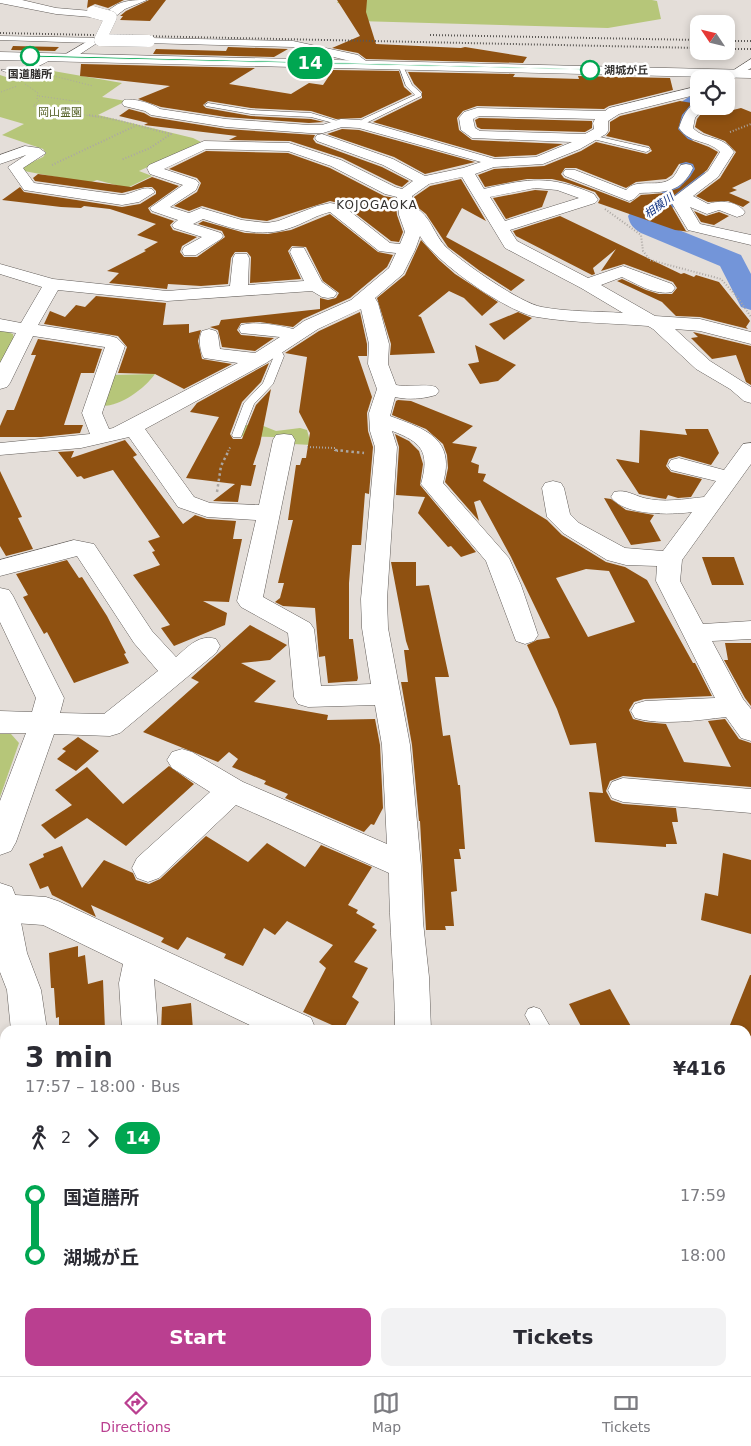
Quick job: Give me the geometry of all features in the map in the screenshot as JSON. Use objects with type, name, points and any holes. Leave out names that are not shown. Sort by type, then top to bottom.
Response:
[{"type":"main road","points":[[2,0],[56,11],[104,15],[142,0]]},
{"type":"main road","points":[[27,5],[92,12],[111,17],[100,40],[293,44],[354,58],[364,64]]},
{"type":"main road","points":[[67,56],[93,41]]},
{"type":"main road","points":[[0,56],[67,56],[400,65],[690,76]]},
{"type":"main road","points":[[735,74],[751,63]]},
{"type":"main road","points":[[735,76],[751,74]]},
{"type":"main road","points":[[591,138],[477,134],[468,130],[466,118],[477,112],[607,115],[626,107],[661,101],[690,91]]},
{"type":"main road","points":[[129,103],[150,108],[156,112],[226,123],[309,129],[323,129],[351,123],[428,142],[486,159],[492,163]]},
{"type":"main road","points":[[405,202],[424,181],[435,177],[466,172],[492,163],[538,161],[591,138],[601,131],[600,123],[607,115]]},
{"type":"main road","points":[[691,115],[686,128],[688,132],[693,136],[717,138],[727,152],[726,157],[717,165],[717,170],[713,174],[678,200],[694,227],[751,240]]},
{"type":"main road","points":[[316,135],[365,155],[388,162],[424,181]]},
{"type":"main road","points":[[191,218],[158,208],[191,187],[191,183],[155,171],[154,168],[204,145],[289,147],[336,163],[405,202],[416,213],[431,241],[448,257],[517,304],[551,315],[700,325],[751,338]]},
{"type":"main road","points":[[0,160],[23,151],[36,151],[39,153],[15,167],[29,187],[122,200],[134,198],[147,192]]},
{"type":"main road","points":[[538,161],[629,196],[635,189],[639,188],[671,186],[680,180],[686,168]]},
{"type":"main road","points":[[466,172],[511,244],[660,325],[703,366],[737,385],[751,397]]},
{"type":"main road","points":[[480,195],[531,183],[548,183],[568,188],[588,197],[590,200],[502,227]]},
{"type":"main road","points":[[682,197],[707,209],[720,205],[737,212]]},
{"type":"main road","points":[[0,449],[81,442],[120,433],[259,359],[311,325],[361,301],[397,270],[407,250],[413,232],[405,202]]},
{"type":"main road","points":[[190,252],[215,236],[180,225],[202,212],[250,228],[264,228],[290,223],[328,206],[336,208],[385,247],[407,250]]},
{"type":"main road","points":[[298,252],[315,285],[337,299],[368,303],[379,344],[378,364],[387,389],[379,413],[386,447],[374,599],[375,628],[396,745],[405,866],[406,922],[412,978],[413,1025]]},
{"type":"main road","points":[[239,290],[241,258]]},
{"type":"main road","points":[[0,269],[52,284],[167,296],[315,285]]},
{"type":"main road","points":[[587,284],[623,271],[649,283],[666,288]]},
{"type":"main road","points":[[0,384],[52,284]]},
{"type":"main road","points":[[699,306],[710,327]]},
{"type":"main road","points":[[0,325],[110,342],[115,346],[92,413],[102,437]]},
{"type":"main road","points":[[248,329],[296,335]]},
{"type":"main road","points":[[209,335],[211,354],[259,359]]},
{"type":"main road","points":[[387,389],[404,393],[429,391]]},
{"type":"main road","points":[[380,420],[422,436],[432,446],[436,461],[432,484],[496,558],[509,585],[525,635]]},
{"type":"main road","points":[[134,426],[186,502],[207,510],[268,513]]},
{"type":"main road","points":[[279,447],[273,499],[268,513],[250,601],[301,629],[308,697],[387,694]]},
{"type":"main road","points":[[751,449],[670,559],[668,581],[733,706],[751,730]]},
{"type":"main road","points":[[679,465],[730,478]]},
{"type":"main road","points":[[553,488],[559,517],[571,528],[616,554],[626,557],[670,559]]},
{"type":"main road","points":[[622,496],[640,505],[678,508],[712,503]]},
{"type":"main road","points":[[0,568],[74,548],[86,549],[143,637],[175,672]]},
{"type":"main road","points":[[0,596],[50,698],[43,725],[0,842]]},
{"type":"main road","points":[[696,633],[751,630]]},
{"type":"main road","points":[[0,722],[43,725],[110,725],[208,646]]},
{"type":"main road","points":[[645,711],[699,710],[733,706]]},
{"type":"main road","points":[[182,760],[232,790],[405,866]]},
{"type":"main road","points":[[148,868],[232,790]]},
{"type":"main road","points":[[623,790],[751,801]]},
{"type":"main road","points":[[28,1025],[24,990],[10,952],[1,902],[46,911],[287,1025]]},
{"type":"main road","points":[[140,1025],[136,983],[142,956]]},
{"type":"lane","points":[[0,38],[206,42]]},
{"type":"lane","points":[[4,70],[16,72],[53,56]]},
{"type":"lane","points":[[208,106],[251,112],[311,115],[351,123],[365,120],[418,96],[419,94],[409,86],[400,65]]},
{"type":"lane","points":[[308,112],[351,123]]},
{"type":"lane","points":[[591,138],[646,150]]},
{"type":"lane","points":[[237,435],[249,404],[268,384],[279,356],[276,348]]},
{"type":"path","points":[[25,69],[94,86]]},
{"type":"path","points":[[1,92],[25,84],[38,93],[37,99],[39,101],[33,106],[92,115],[171,134],[150,148],[121,160]]},
{"type":"path","points":[[39,96],[81,102]]},
{"type":"path","points":[[717,138],[751,124]]},
{"type":"path","points":[[25,182],[51,165],[135,126]]},
{"type":"path","points":[[590,200],[595,201],[636,229],[641,235],[642,254],[645,257],[654,262],[721,279],[738,298],[751,317]]},
{"type":"path","points":[[207,510],[218,498],[216,490],[220,466],[237,435]]},
{"type":"path","points":[[279,447],[336,448],[335,451],[384,454]]},
{"type":"green space","points":[[339,0],[652,0],[657,1],[661,19],[608,28],[357,21],[354,4],[337,3]]},
{"type":"green space","name":"岡山霊園","points":[[36,68],[122,83],[102,97],[126,101],[98,115],[193,138],[201,142],[139,171],[152,176],[127,188],[97,180],[89,183],[24,171],[22,167],[43,157],[46,153],[43,149],[2,135],[24,124],[0,117],[0,75],[6,77]]},
{"type":"green space","points":[[0,329],[13,334],[14,339],[0,365]]},
{"type":"green space","points":[[155,374],[131,396],[116,404],[101,406],[112,375]]},
{"type":"green space","points":[[242,425],[261,425],[276,431],[300,428],[307,430],[311,445],[293,444],[273,437],[238,436]]},
{"type":"green space","points":[[0,734],[11,734],[19,743],[0,797]]},
{"type":"building","points":[[88,0],[124,0],[108,8],[95,4],[87,8]]},
{"type":"building","points":[[149,0],[166,0],[150,21],[120,20],[123,16],[120,16],[126,11]]},
{"type":"building","points":[[337,0],[367,0],[366,12],[376,44],[465,47],[527,57],[523,63],[366,59],[358,53],[332,48],[360,36]]},
{"type":"building","points":[[13,46],[59,47],[55,51],[11,50]]},
{"type":"building","points":[[228,47],[288,49],[274,57],[153,54],[156,49],[226,51]]},
{"type":"building","points":[[81,64],[255,68],[229,84],[291,94],[309,83],[323,85],[333,70],[399,71],[404,87],[412,94],[361,118],[336,119],[311,111],[251,108],[208,101],[203,105],[206,108],[251,116],[311,119],[324,122],[309,123],[226,117],[161,107],[138,99],[170,86],[80,76]]},
{"type":"building","points":[[408,72],[515,74],[513,77],[579,79],[578,76],[670,78],[673,90],[609,106],[604,109],[477,106],[463,111],[457,118],[459,130],[472,140],[563,144],[536,155],[495,157],[373,122],[422,98],[422,92],[414,84]]},
{"type":"building","points":[[680,101],[690,103],[682,115],[678,129],[688,139],[718,152],[707,170],[668,200],[686,231],[690,232],[675,230],[598,203],[600,199],[595,192],[565,182],[552,179],[527,179],[485,187],[478,175],[494,169],[544,166],[581,151],[596,142],[647,154],[652,151],[649,146],[606,136],[610,131],[610,122],[620,116]],"holes":[[[686,162],[693,164],[695,169],[679,188],[665,193],[641,195],[630,203],[564,178],[561,174],[565,168],[576,168],[626,188],[636,182],[666,179],[672,175],[679,164]]]},
{"type":"building","points":[[741,108],[751,112],[751,179],[732,188],[737,190],[729,193],[750,202],[743,207],[728,201],[708,202],[696,196],[720,178],[736,152],[725,141],[704,133],[695,127],[700,115],[735,115],[735,110]]},
{"type":"building","points":[[129,109],[151,117],[226,129],[315,135],[313,139],[316,143],[382,167],[409,181],[402,187],[396,185],[342,158],[290,141],[229,140],[237,136],[144,125],[148,123],[119,116]]},
{"type":"building","points":[[479,118],[592,121],[592,128],[585,132],[481,129],[477,127],[475,120]]},
{"type":"building","points":[[342,129],[359,130],[475,162],[425,174],[394,157],[327,134]]},
{"type":"building","points":[[206,151],[288,153],[330,168],[384,196],[395,198],[397,215],[403,232],[399,242],[391,241],[343,204],[330,201],[267,221],[242,218],[202,206],[189,211],[174,206],[197,192],[201,183],[197,178],[169,169]]},
{"type":"building","points":[[38,174],[131,187],[152,177],[179,186],[148,208],[151,213],[174,221],[170,225],[173,230],[197,237],[182,246],[180,252],[184,257],[197,257],[225,237],[222,231],[198,224],[203,221],[245,233],[268,234],[291,230],[330,214],[378,252],[393,255],[387,267],[350,298],[303,319],[293,327],[260,322],[241,323],[237,330],[241,335],[274,338],[255,351],[222,347],[218,330],[210,327],[219,325],[221,320],[320,309],[320,298],[328,300],[336,298],[339,293],[323,281],[306,247],[292,246],[288,251],[301,279],[250,283],[251,257],[247,252],[235,252],[231,258],[228,284],[201,286],[168,284],[167,289],[109,283],[119,273],[107,271],[146,251],[144,250],[158,242],[137,235],[156,224],[110,209],[84,206],[81,208],[61,207],[2,200],[20,187],[24,192],[122,207],[140,204],[156,194],[156,191],[152,187],[145,187],[122,193],[35,181],[33,178]]},
{"type":"building","points":[[461,179],[486,221],[462,208],[446,237],[525,280],[511,291],[448,247],[426,214],[416,206],[414,197],[430,186]]},
{"type":"building","points":[[535,190],[548,191],[542,207],[506,219],[493,198]]},
{"type":"building","points":[[694,211],[706,216],[719,212],[729,216],[714,225],[701,222]]},
{"type":"building","points":[[560,216],[681,274],[684,273],[694,277],[696,275],[719,282],[750,321],[746,327],[748,329],[700,317],[676,316],[662,302],[617,281],[622,279],[659,294],[672,294],[677,288],[673,282],[624,264],[601,271],[616,249],[593,268],[595,274],[592,275],[516,236],[513,231]]},
{"type":"building","points":[[421,240],[455,274],[498,302],[482,316],[464,298],[449,291],[418,316],[421,317],[435,353],[390,355],[391,344],[377,298],[405,275]]},
{"type":"building","points":[[96,296],[166,303],[163,325],[189,324],[189,333],[201,330],[198,341],[202,359],[232,364],[184,389],[155,374],[118,373],[127,347],[118,336],[44,324],[50,311],[65,317],[76,305],[85,307]]},
{"type":"building","points":[[360,312],[367,344],[367,356],[358,356],[372,397],[367,413],[368,431],[373,447],[369,494],[365,493],[361,545],[352,545],[349,583],[349,639],[353,639],[358,678],[357,681],[328,683],[325,656],[319,657],[315,608],[283,606],[275,602],[280,598],[284,583],[278,583],[293,520],[288,520],[296,465],[300,465],[302,458],[306,458],[310,433],[299,412],[307,357],[285,353],[319,331]]},
{"type":"building","points":[[518,312],[532,318],[504,340],[489,324]]},
{"type":"building","points":[[693,332],[751,346],[751,385],[746,382],[736,355],[712,359],[691,338],[698,337]]},
{"type":"building","points":[[38,339],[102,349],[94,373],[81,373],[64,425],[83,425],[80,433],[41,437],[0,437],[0,426],[7,410],[14,410],[36,355],[31,355]]},
{"type":"building","points":[[475,345],[516,365],[498,381],[480,384],[468,364],[479,362]]},
{"type":"building","points":[[269,363],[261,382],[242,402],[230,434],[233,439],[242,439],[256,405],[271,389],[260,444],[253,465],[256,465],[251,486],[241,485],[238,502],[213,501],[235,484],[186,478],[219,417],[190,412],[197,403]]},
{"type":"building","points":[[396,401],[411,401],[473,426],[452,443],[477,447],[471,462],[479,465],[478,473],[486,474],[483,481],[547,520],[562,535],[606,562],[625,567],[647,580],[712,696],[644,699],[634,702],[629,710],[633,719],[666,724],[684,762],[731,767],[708,721],[725,719],[739,739],[751,743],[751,787],[623,776],[610,781],[606,791],[611,800],[623,804],[676,808],[678,822],[672,822],[677,844],[666,844],[666,847],[595,842],[589,792],[603,793],[596,743],[570,745],[557,709],[527,645],[537,640],[550,638],[511,557],[480,500],[474,502],[479,521],[445,482],[448,468],[447,455],[443,444],[426,429],[392,415]],"holes":[[[586,569],[609,571],[635,622],[588,637],[556,578]]]},
{"type":"building","points":[[685,429],[708,429],[719,453],[711,465],[679,456],[669,459],[666,466],[671,472],[702,479],[691,497],[678,498],[668,495],[666,499],[639,494],[616,459],[639,463],[640,430],[687,435]]},
{"type":"building","points":[[395,434],[409,441],[419,451],[423,464],[420,485],[476,552],[461,557],[451,546],[448,547],[418,513],[425,497],[396,495],[399,447]]},
{"type":"building","points":[[125,440],[137,455],[133,457],[183,524],[195,515],[207,519],[236,521],[233,539],[242,539],[229,602],[203,601],[227,613],[225,625],[174,646],[161,628],[170,625],[133,575],[160,565],[152,552],[155,551],[148,541],[160,537],[113,470],[84,479],[81,476],[77,477],[58,452],[74,451],[71,458]]},
{"type":"building","points":[[0,471],[22,517],[18,518],[33,549],[6,556],[0,546]]},
{"type":"building","points":[[604,498],[611,499],[626,510],[654,515],[650,521],[661,541],[631,545]]},
{"type":"building","points":[[702,557],[734,557],[744,585],[712,585]]},
{"type":"building","points":[[67,560],[79,578],[82,577],[107,616],[126,653],[124,654],[129,663],[74,683],[47,632],[44,634],[23,597],[28,595],[16,574]]},
{"type":"building","points":[[391,562],[416,562],[416,586],[429,585],[449,677],[435,677],[443,736],[450,735],[458,785],[460,785],[465,849],[459,849],[461,859],[454,859],[457,891],[451,892],[454,926],[445,926],[446,930],[426,930],[420,821],[412,745],[401,682],[408,682],[404,650],[409,650]]},
{"type":"building","points":[[250,625],[287,645],[270,660],[241,663],[276,681],[254,702],[328,715],[327,720],[375,719],[380,745],[383,808],[374,825],[371,824],[364,832],[285,798],[288,794],[264,784],[266,781],[232,767],[238,759],[229,752],[218,762],[143,732],[199,682],[191,678]]},
{"type":"building","points":[[725,643],[751,643],[751,706],[724,660],[728,660]]},
{"type":"building","points":[[78,737],[99,751],[76,771],[57,759],[66,751],[62,749]]},
{"type":"building","points":[[169,766],[194,784],[126,846],[87,818],[55,839],[41,825],[72,805],[55,790],[87,767],[123,804]]},
{"type":"building","points":[[206,836],[248,862],[267,843],[305,867],[321,845],[372,867],[348,905],[358,910],[356,913],[375,924],[372,927],[377,930],[354,962],[368,968],[352,997],[359,1002],[346,1025],[332,1025],[303,1012],[326,968],[319,962],[333,945],[287,921],[275,935],[264,928],[243,966],[224,958],[226,954],[187,937],[178,950],[161,942],[164,938],[91,905],[96,917],[52,895],[48,886],[40,889],[29,864],[44,857],[43,854],[62,846],[82,888],[104,860],[133,873],[136,880],[149,884],[160,879]]},
{"type":"building","points":[[723,853],[751,860],[751,934],[701,920],[705,893],[718,896]]},
{"type":"building","points":[[78,946],[78,957],[85,955],[88,984],[103,980],[105,1025],[59,1025],[59,1017],[56,1018],[54,988],[51,988],[49,953]]},
{"type":"building","points":[[750,975],[751,975],[751,1025],[730,1025]]},
{"type":"building","points":[[610,989],[630,1025],[580,1025],[569,1004]]},
{"type":"building","points":[[191,1003],[193,1025],[161,1025],[162,1007]]},
{"type":"waterway","name":"相模川","points":[[690,105],[683,112],[676,131],[692,160],[693,179],[668,200],[641,216],[642,223],[731,261],[751,301]]},
{"type":"railway","points":[[0,33],[690,48]]},
{"type":"railway","points":[[430,35],[690,40]]},
{"type":"railway","points":[[735,41],[751,41]]},
{"type":"railway","points":[[735,49],[751,49]]},
{"type":"bus line","name":"14","points":[[30,56],[590,70]]},
{"type":"place","name":"国道膳所","points":[[30,56]]},
{"type":"place","name":"湖城が丘","points":[[590,70]]},
{"type":"district","name":"KOJOGAOKA","points":[[377,205]]}]
